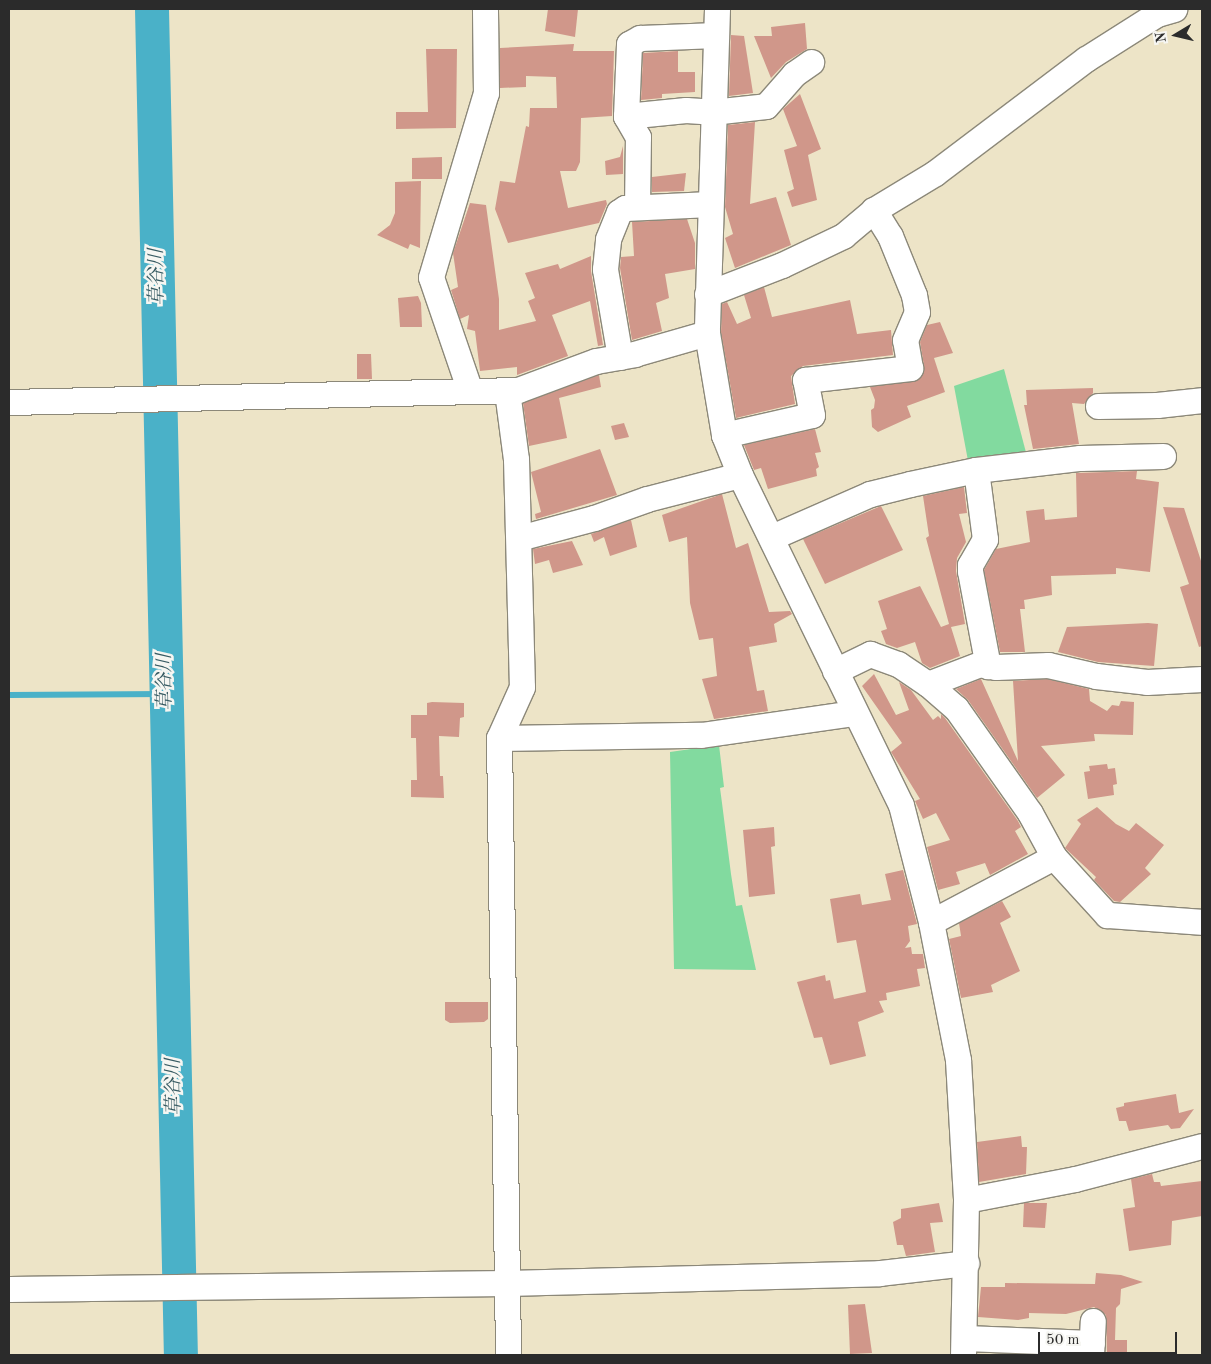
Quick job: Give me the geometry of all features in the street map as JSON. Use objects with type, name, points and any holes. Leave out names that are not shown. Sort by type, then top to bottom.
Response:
[{"type":"street","points":[[470,391],[431,277],[486,93],[485,9]]},
{"type":"street","points":[[717,9],[712,112],[707,334],[724,435],[740,475],[772,537],[854,712],[901,805],[931,922],[958,1060],[966,1200],[964,1347],[1092,1340]]},
{"type":"street","points":[[707,294],[782,265],[843,236],[874,210],[935,173],[1086,59],[1157,14],[1174,9]]},
{"type":"street","points":[[637,207],[638,137],[626,116],[629,44],[633,40],[716,36]]},
{"type":"street","points":[[626,116],[686,110],[712,112],[766,106],[794,74],[811,62]]},
{"type":"street","points":[[620,357],[606,276],[608,239],[619,212],[637,207],[710,204]]},
{"type":"street","points":[[724,435],[812,415],[805,380],[910,368],[905,340],[918,312],[898,253],[874,210]]},
{"type":"street","points":[[9,402],[123,401],[507,391],[539,384],[596,361],[620,357],[707,334]]},
{"type":"street","points":[[507,391],[516,458],[522,687],[499,738],[508,1355]]},
{"type":"street","points":[[1098,406],[1157,405],[1202,400]]},
{"type":"street","points":[[772,537],[870,494],[976,470],[1090,457],[1163,456]]},
{"type":"street","points":[[976,470],[985,539],[970,565],[970,571],[988,666]]},
{"type":"street","points":[[519,538],[594,518],[647,499],[740,475]]},
{"type":"street","points":[[835,671],[870,654],[898,664],[928,684],[956,708],[1030,813],[1054,857],[1107,916],[1202,922]]},
{"type":"street","points":[[928,684],[980,664],[988,666],[1048,665],[1096,676],[1147,682],[1202,679]]},
{"type":"street","points":[[499,738],[701,735],[854,712]]},
{"type":"street","points":[[931,922],[1054,857]]},
{"type":"street","points":[[966,1200],[1075,1179],[1202,1146]]},
{"type":"street","points":[[9,1289],[507,1282],[880,1273],[966,1263]]},
{"type":"green space","points":[[1004,369],[1028,460],[969,466],[954,386]]},
{"type":"green space","points":[[719,745],[724,787],[720,788],[736,906],[742,905],[756,970],[674,969],[670,752]]},
{"type":"building","points":[[548,9],[578,9],[575,37],[545,31]]},
{"type":"building","points":[[805,23],[807,49],[786,62],[771,78],[754,36],[772,36],[771,27]]},
{"type":"building","points":[[731,35],[744,36],[753,93],[729,96]]},
{"type":"building","points":[[574,44],[573,51],[614,51],[612,116],[581,118],[580,162],[576,171],[560,171],[568,208],[606,200],[607,204],[599,223],[508,243],[495,209],[500,181],[515,183],[526,126],[529,127],[530,108],[557,108],[556,77],[526,76],[526,87],[500,88],[500,48]]},
{"type":"building","points":[[426,49],[457,49],[456,128],[396,129],[396,112],[428,112]]},
{"type":"building","points":[[678,51],[678,72],[695,72],[695,92],[662,94],[662,98],[641,100],[643,53]]},
{"type":"building","points":[[800,94],[821,149],[808,155],[817,200],[792,207],[787,192],[794,189],[784,150],[797,146],[783,109]]},
{"type":"building","points":[[755,122],[750,204],[776,197],[791,245],[735,268],[725,238],[733,234],[725,207],[728,125]]},
{"type":"building","points":[[623,146],[623,174],[606,175],[605,161],[620,157]]},
{"type":"building","points":[[442,157],[442,179],[412,179],[412,158]]},
{"type":"building","points":[[686,173],[684,191],[652,192],[652,177]]},
{"type":"building","points":[[421,181],[420,248],[410,244],[408,249],[377,235],[390,225],[395,213],[395,182]]},
{"type":"building","points":[[470,203],[486,205],[499,299],[499,330],[536,321],[528,301],[535,298],[525,273],[558,264],[560,269],[591,256],[591,271],[603,345],[598,346],[590,301],[552,315],[568,356],[517,375],[517,367],[480,371],[475,331],[467,329],[469,315],[460,319],[451,290],[458,287],[453,253]]},
{"type":"building","points":[[687,219],[695,243],[695,269],[665,274],[669,298],[656,303],[662,331],[632,340],[620,268],[621,257],[634,256],[632,222]]},
{"type":"building","points":[[764,287],[772,317],[850,300],[857,334],[891,330],[893,355],[803,366],[791,376],[795,404],[736,418],[721,332],[722,304],[727,302],[737,324],[751,318],[744,295]]},
{"type":"building","points":[[418,296],[421,303],[422,327],[400,327],[398,298]]},
{"type":"building","points":[[940,322],[953,353],[934,358],[945,392],[907,406],[911,417],[878,432],[872,427],[871,410],[874,408],[875,400],[870,387],[919,379],[924,366],[920,342],[927,325]]},
{"type":"building","points":[[357,354],[371,354],[372,379],[357,379]]},
{"type":"building","points":[[599,375],[601,387],[559,398],[567,438],[529,446],[523,403]]},
{"type":"building","points":[[1093,388],[1093,393],[1084,404],[1072,403],[1079,444],[1033,449],[1024,405],[1027,405],[1026,390]]},
{"type":"building","points":[[624,423],[629,437],[615,440],[611,426]]},
{"type":"building","points":[[815,429],[821,452],[815,453],[819,467],[816,469],[817,476],[768,489],[761,468],[754,470],[744,445]]},
{"type":"building","points":[[600,449],[617,495],[536,519],[535,514],[541,512],[531,472]]},
{"type":"building","points":[[1137,471],[1136,479],[1159,482],[1150,572],[1116,568],[1116,574],[1051,576],[1052,595],[1024,600],[1025,609],[1020,609],[1025,652],[1000,652],[984,570],[996,549],[1030,542],[1026,511],[1044,509],[1045,520],[1077,517],[1076,473]]},
{"type":"building","points":[[964,487],[967,513],[959,514],[966,542],[957,558],[956,571],[965,624],[951,627],[960,656],[930,668],[922,663],[915,642],[897,648],[886,644],[881,631],[887,629],[878,601],[920,586],[941,627],[949,624],[926,538],[929,536],[923,496]]},
{"type":"building","points":[[722,494],[736,548],[748,543],[769,612],[790,611],[792,614],[774,624],[777,642],[749,647],[757,691],[764,690],[768,711],[714,719],[702,679],[717,676],[713,638],[699,640],[690,603],[687,537],[669,542],[662,515]]},
{"type":"building","points":[[881,506],[903,550],[825,584],[803,539]]},
{"type":"building","points":[[1163,507],[1184,508],[1202,564],[1202,646],[1199,647],[1180,587],[1189,584]]},
{"type":"building","points":[[631,520],[637,547],[610,556],[604,537],[594,542],[591,534]]},
{"type":"building","points":[[572,541],[583,565],[553,573],[549,560],[535,564],[533,549]]},
{"type":"building","points":[[1158,624],[1154,666],[1098,662],[1058,652],[1067,627]]},
{"type":"building","points":[[874,674],[896,715],[909,710],[899,682],[911,690],[933,720],[938,716],[941,719],[941,714],[945,718],[1018,821],[1021,827],[1015,831],[1028,854],[990,875],[985,863],[956,872],[960,884],[938,890],[927,847],[950,840],[936,813],[923,819],[915,801],[920,799],[891,752],[902,743],[862,686]]},
{"type":"building","points":[[981,679],[1018,761],[1013,681],[1047,679],[1089,689],[1090,701],[1107,711],[1112,705],[1119,706],[1121,701],[1134,702],[1133,735],[1094,734],[1095,741],[1041,746],[1065,775],[1037,798],[968,700],[956,689]]},
{"type":"building","points":[[427,703],[464,703],[464,717],[460,718],[459,737],[439,736],[440,776],[443,776],[444,798],[411,797],[411,780],[417,780],[416,738],[411,738],[411,715],[427,715]]},
{"type":"building","points":[[1107,764],[1108,769],[1115,768],[1117,784],[1113,785],[1114,795],[1088,799],[1084,772],[1090,771],[1089,766]]},
{"type":"building","points":[[1097,807],[1116,824],[1129,831],[1136,823],[1164,845],[1145,868],[1151,874],[1120,902],[1114,901],[1094,880],[1096,877],[1065,848],[1081,824],[1077,820]]},
{"type":"building","points":[[774,827],[775,846],[771,847],[775,894],[749,897],[743,830]]},
{"type":"building","points":[[903,870],[917,924],[908,926],[910,941],[905,948],[911,947],[912,954],[923,954],[925,968],[917,969],[920,986],[886,993],[887,1000],[879,1001],[884,1012],[858,1022],[866,1056],[830,1065],[822,1037],[814,1038],[797,982],[825,975],[826,981],[830,980],[834,999],[866,992],[856,940],[837,943],[830,899],[860,894],[862,905],[891,900],[885,874]]},
{"type":"building","points":[[1002,901],[1011,917],[1000,923],[1020,971],[991,985],[993,992],[961,998],[949,939],[961,936],[959,923]]},
{"type":"building","points":[[445,1002],[488,1002],[488,1019],[484,1022],[450,1023],[445,1020]]},
{"type":"building","points":[[1176,1094],[1179,1113],[1194,1109],[1180,1128],[1171,1129],[1168,1125],[1129,1131],[1126,1121],[1119,1121],[1116,1108],[1124,1106],[1124,1103]]},
{"type":"building","points":[[1021,1136],[1022,1147],[1027,1147],[1026,1174],[979,1182],[977,1142]]},
{"type":"building","points":[[1152,1174],[1154,1182],[1160,1182],[1161,1186],[1202,1181],[1202,1216],[1172,1221],[1171,1245],[1129,1251],[1123,1209],[1135,1207],[1131,1179]]},
{"type":"building","points":[[939,1203],[943,1222],[930,1223],[935,1252],[906,1256],[903,1245],[897,1245],[893,1222],[901,1218],[901,1209]]},
{"type":"building","points":[[1024,1203],[1047,1203],[1045,1228],[1023,1227]]},
{"type":"building","points":[[1096,1273],[1121,1275],[1143,1282],[1121,1289],[1120,1304],[1116,1308],[1115,1340],[1127,1340],[1127,1355],[1107,1355],[1106,1315],[1094,1307],[1066,1314],[1029,1313],[1029,1318],[1018,1320],[978,1317],[981,1287],[1005,1287],[1005,1283],[1095,1284]]},
{"type":"building","points":[[865,1304],[872,1353],[850,1354],[848,1305]]},
{"type":"waterway","name":"草谷川","points":[[152,9],[181,1355]]},
{"type":"waterway","points":[[9,695],[165,694]]}]
